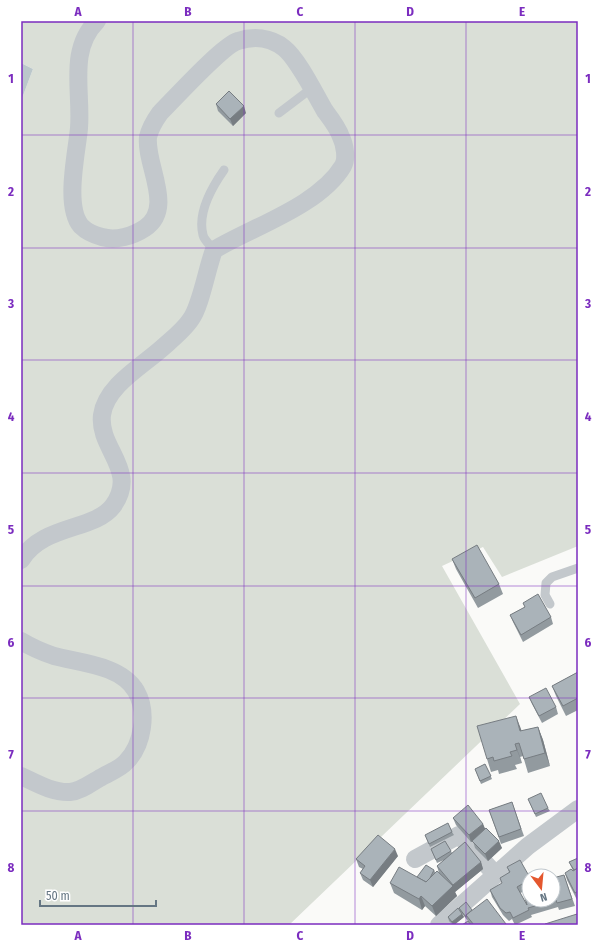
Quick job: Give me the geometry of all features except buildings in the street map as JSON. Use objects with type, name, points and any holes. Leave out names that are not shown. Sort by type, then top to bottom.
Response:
[{"type":"street","points":[[21,560],[44,537],[96,518],[112,508],[119,496],[122,481],[120,467],[105,435],[102,415],[109,399],[119,383],[162,348],[191,319],[214,250],[272,220],[317,194],[335,177],[344,165],[345,156],[341,137],[298,66],[284,48],[269,40],[252,38],[236,41],[222,50],[160,112],[152,124],[148,136],[148,153],[160,202],[156,215],[147,227],[124,237],[105,238],[91,234],[80,225],[74,211],[73,193],[79,126],[77,71],[81,48],[90,29],[97,21]]},
{"type":"street","points":[[21,640],[35,649],[54,656],[94,664],[123,677],[136,691],[142,717],[142,732],[137,748],[126,763],[83,788],[70,792],[56,790],[21,776]]},
{"type":"street","points":[[439,925],[528,846],[578,809]]},
{"type":"street","points":[[415,859],[459,835],[496,875]]},
{"type":"lane","points":[[279,113],[312,88]]},
{"type":"lane","points":[[214,250],[203,236],[203,214],[210,189],[224,170]]},
{"type":"lane","points":[[550,604],[545,594],[546,583],[552,577],[578,568]]},
{"type":"shaded area","points":[[21,21],[578,21],[578,546],[502,577],[483,547],[442,566],[520,704],[289,925],[21,925],[21,101],[33,69],[21,63]]},
{"type":"shaded area","points":[[21,63],[33,69],[21,101]]}]
